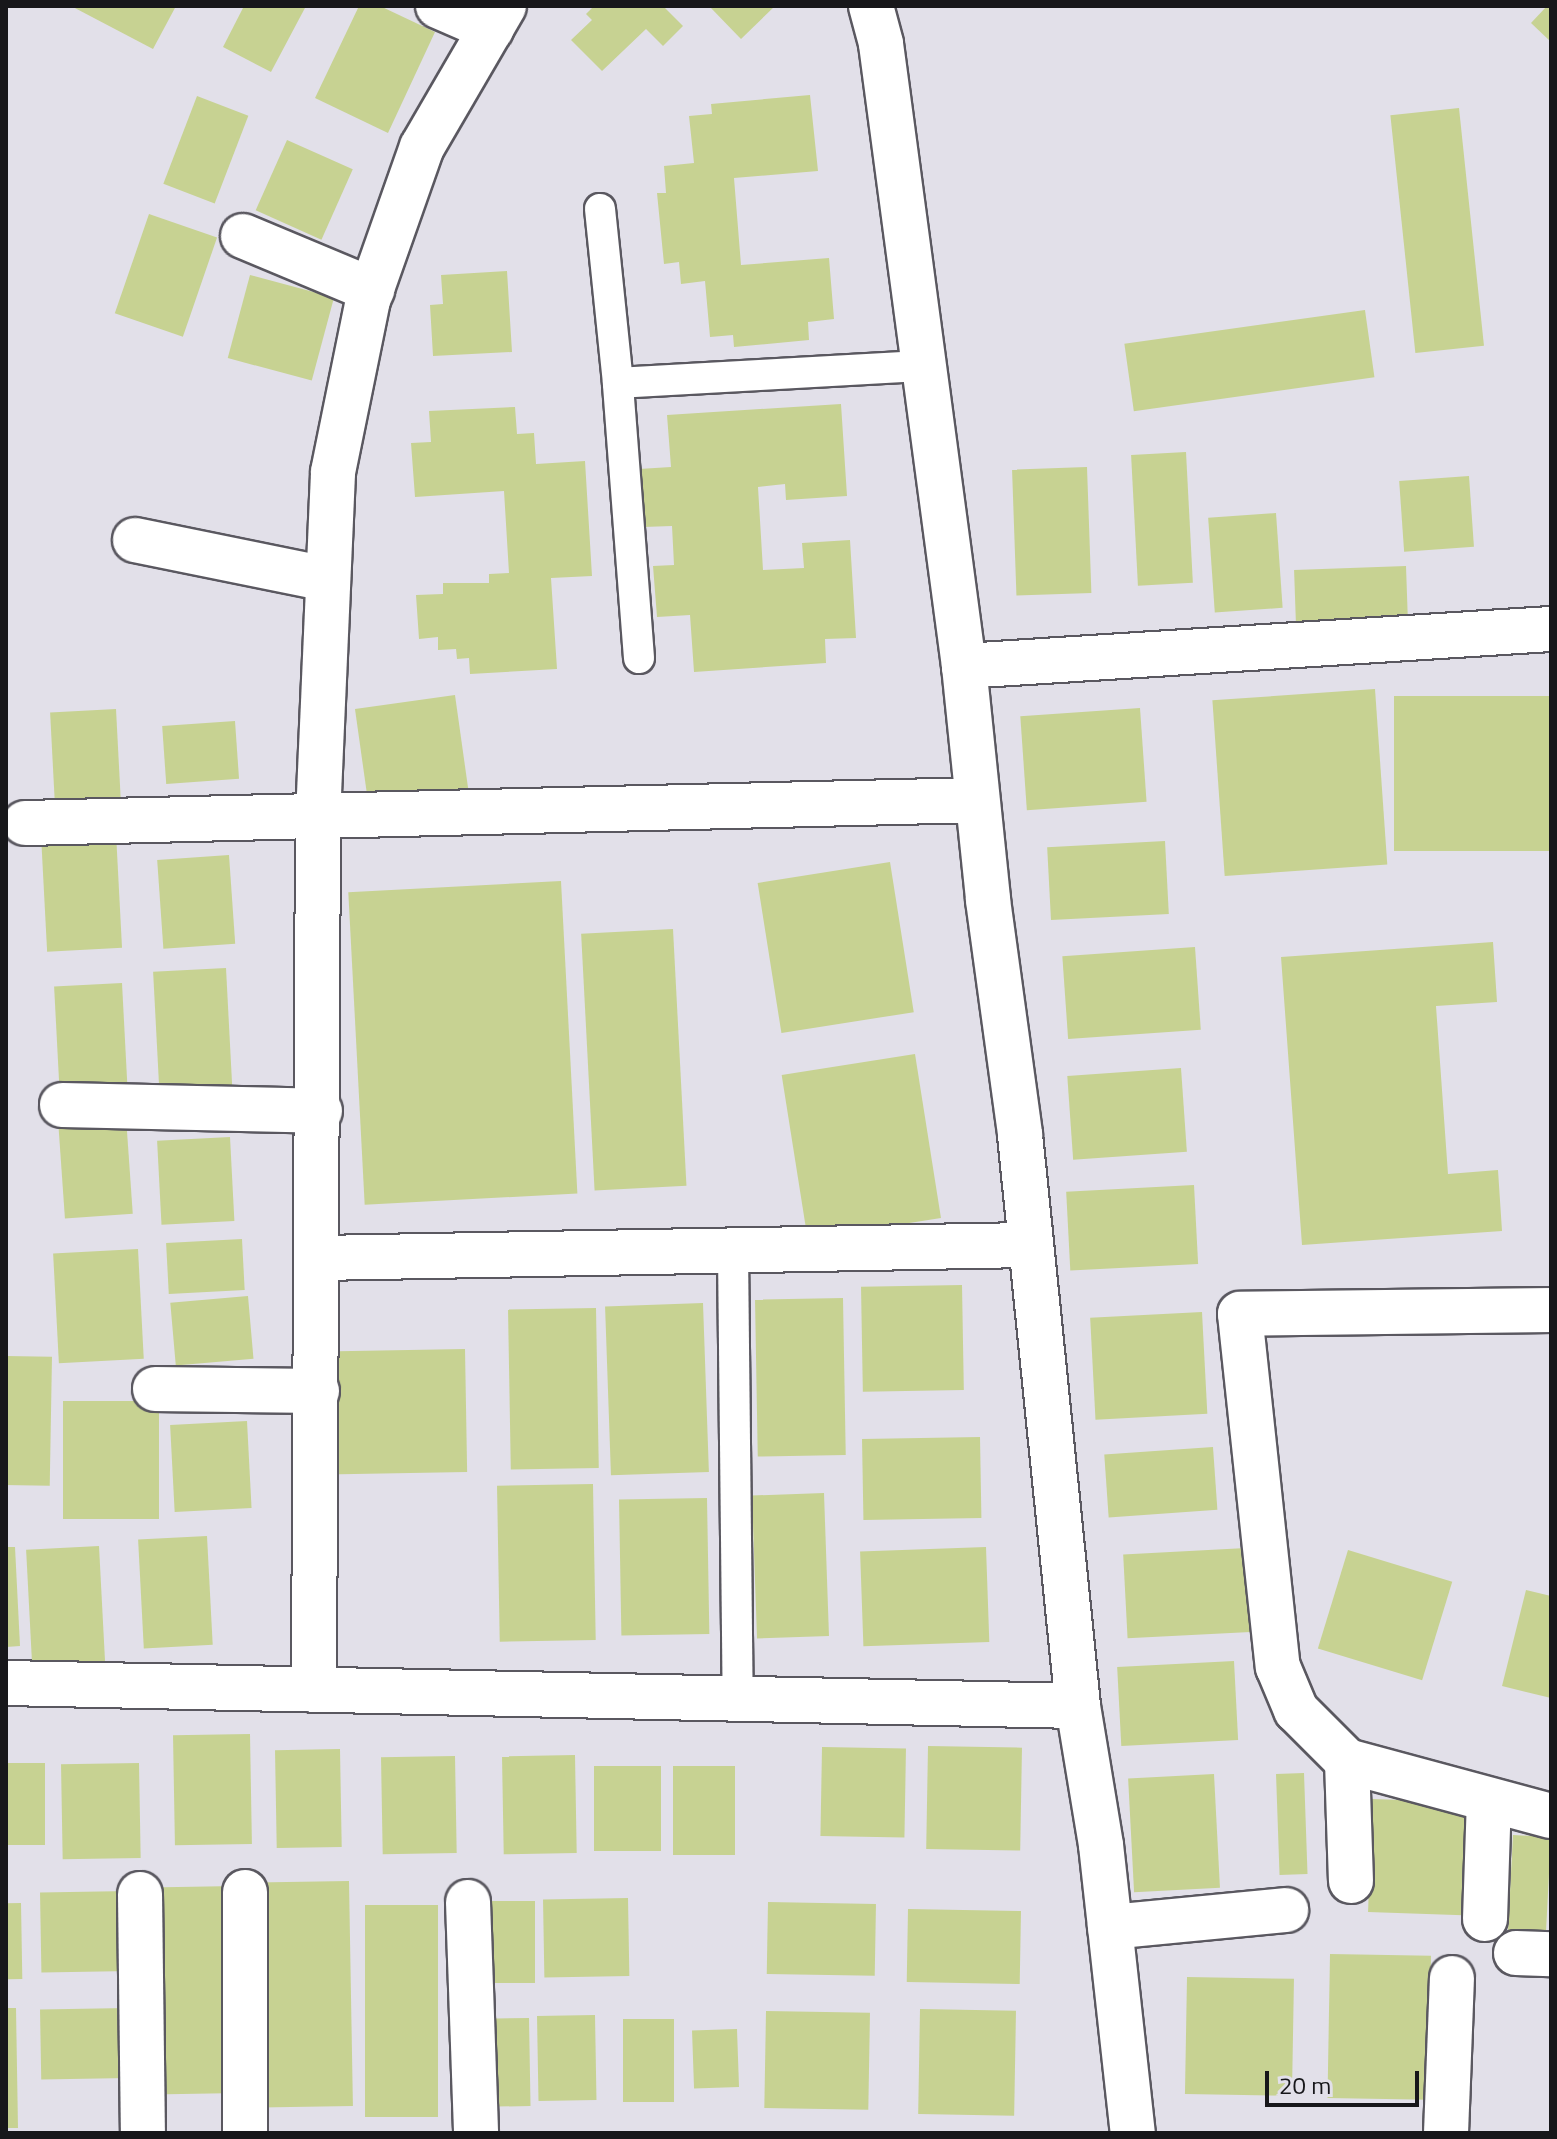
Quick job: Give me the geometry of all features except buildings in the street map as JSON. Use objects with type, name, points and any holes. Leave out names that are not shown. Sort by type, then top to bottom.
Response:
[{"type":"street","points":[[314,1690],[320,1111],[318,817],[333,472],[372,290],[422,147],[497,17],[438,6]]},
{"type":"street","points":[[871,6],[881,44],[964,666],[977,800],[1031,1245],[1078,1706],[1110,1927],[1133,2133]]},
{"type":"street","points":[[243,236],[372,290]]},
{"type":"street","points":[[135,540],[326,579]]},
{"type":"street","points":[[964,666],[1551,629]]},
{"type":"street","points":[[25,823],[977,800]]},
{"type":"street","points":[[62,1105],[320,1111]]},
{"type":"street","points":[[319,1258],[1031,1245]]},
{"type":"street","points":[[1551,1310],[1240,1314],[1278,1667],[1296,1710],[1347,1761],[1551,1816]]},
{"type":"street","points":[[155,1389],[317,1391]]},
{"type":"street","points":[[6,1683],[1078,1706]]},
{"type":"street","points":[[1347,1761],[1351,1881]]},
{"type":"street","points":[[1485,1919],[1489,1800]]},
{"type":"street","points":[[245,1892],[245,2133]]},
{"type":"street","points":[[140,1894],[143,2133]]},
{"type":"street","points":[[468,1902],[476,2133]]},
{"type":"street","points":[[1110,1927],[1286,1910]]},
{"type":"street","points":[[1446,2133],[1452,1978]]},
{"type":"lane","points":[[600,209],[618,383],[639,658]]},
{"type":"lane","points":[[618,383],[924,366]]},
{"type":"lane","points":[[733,1251],[738,1699]]}]
